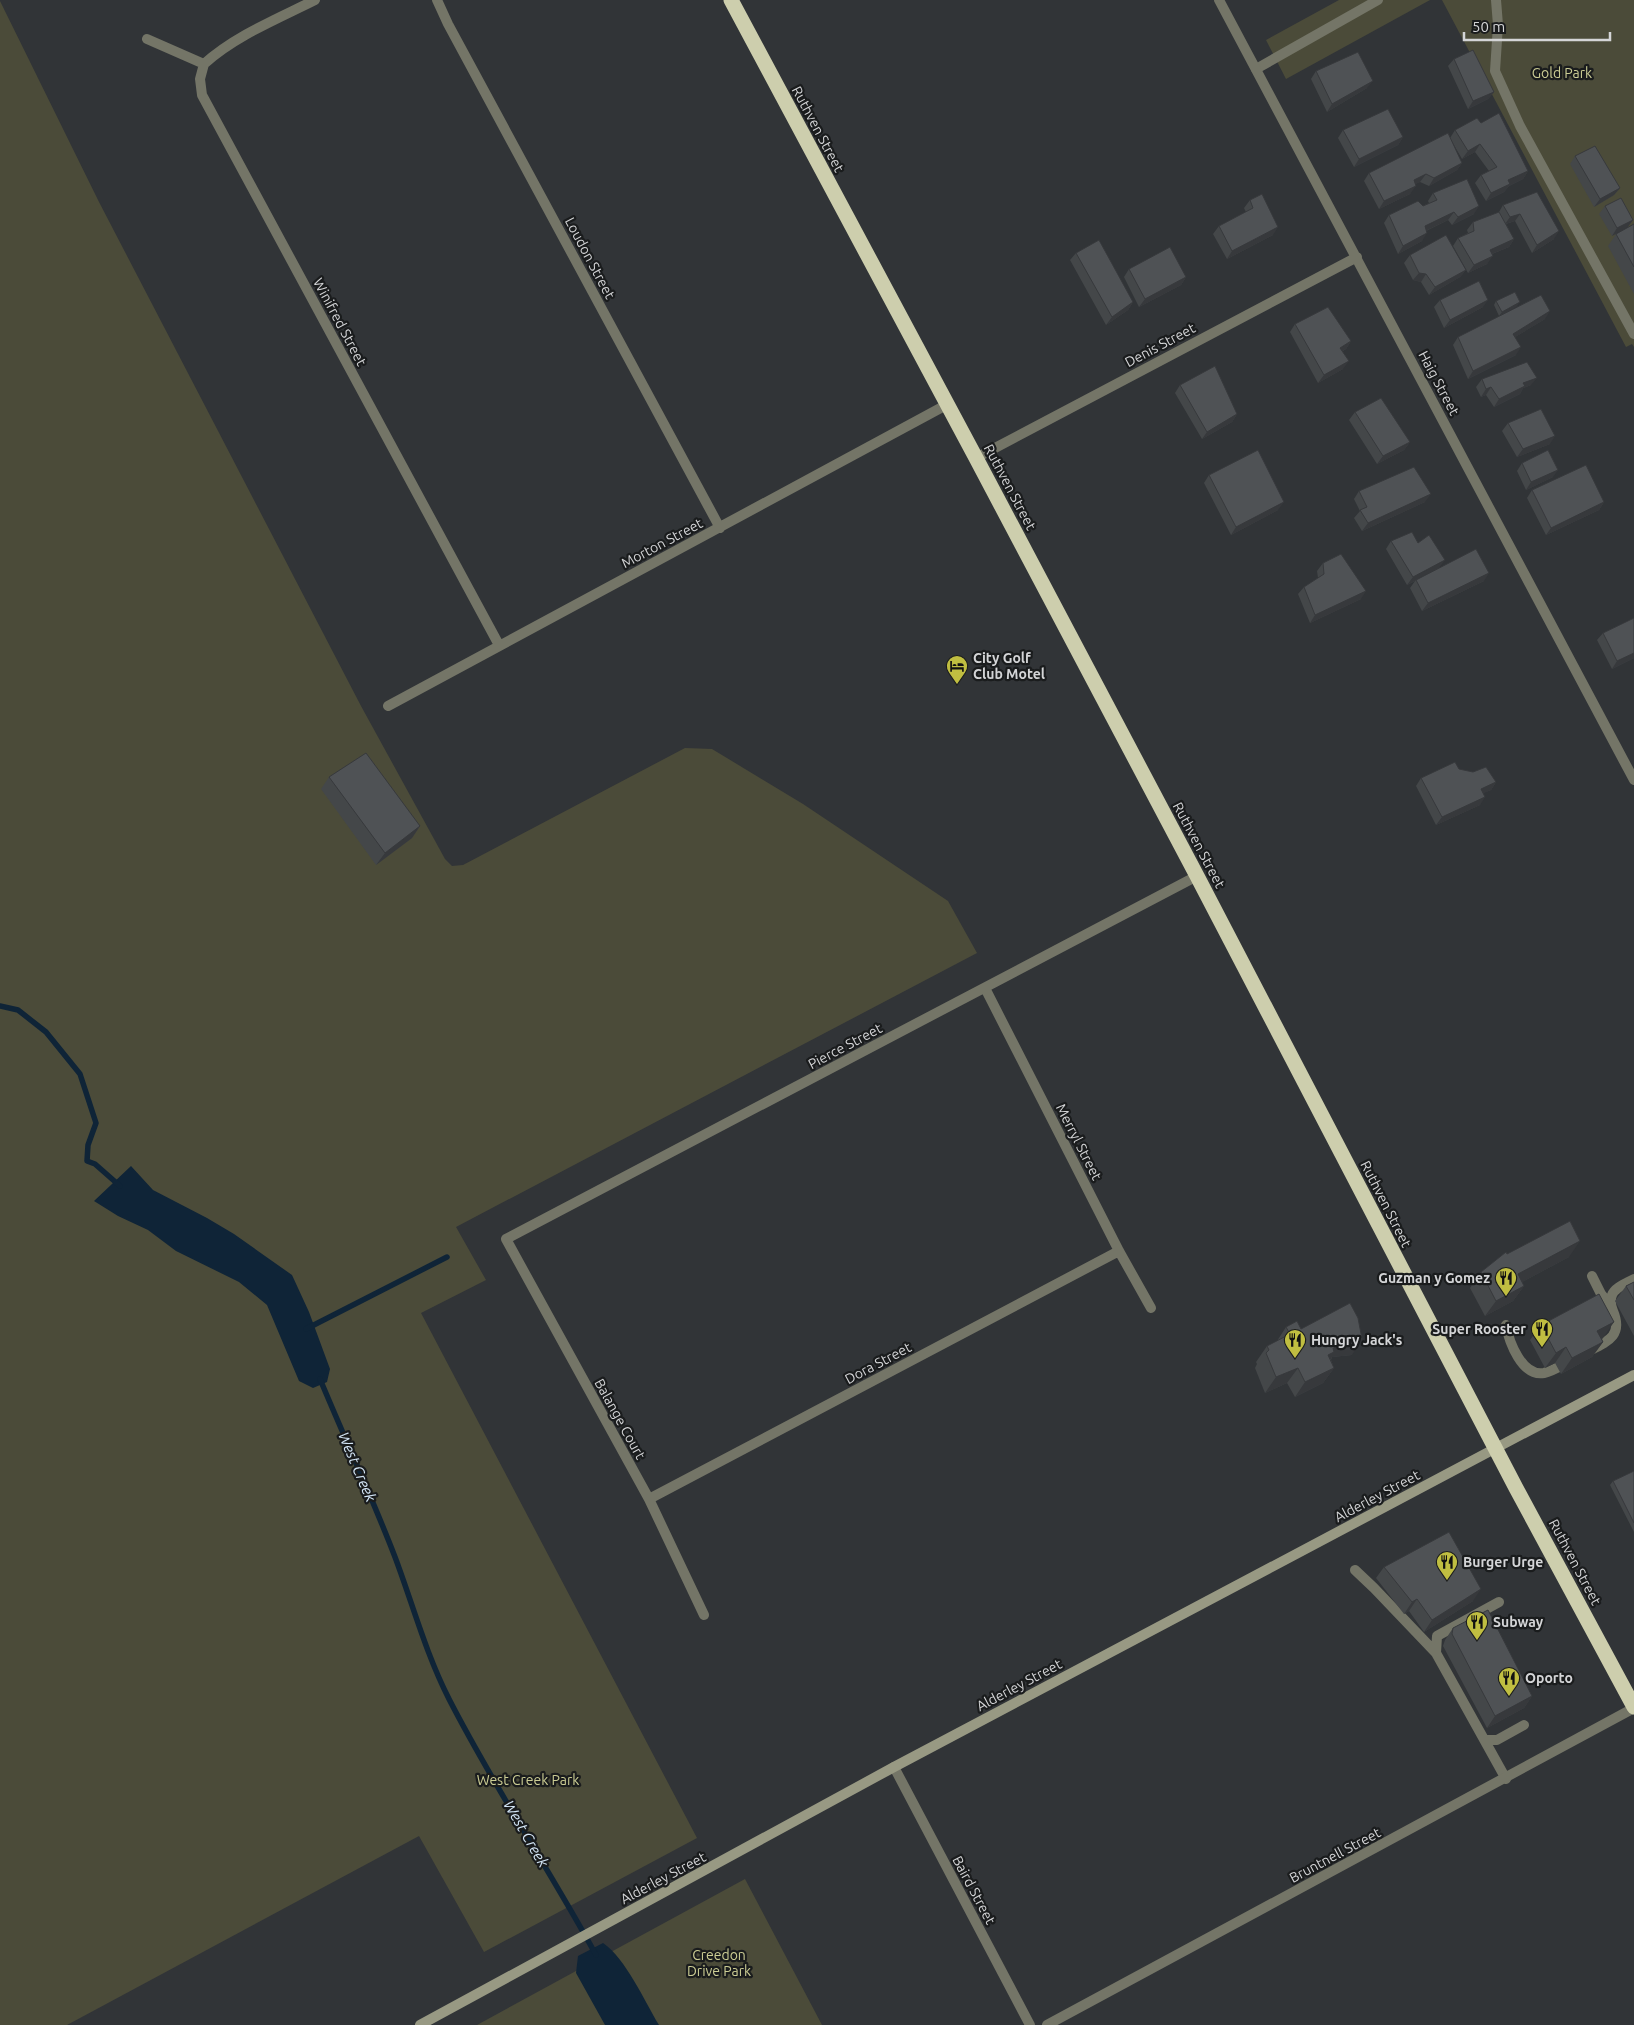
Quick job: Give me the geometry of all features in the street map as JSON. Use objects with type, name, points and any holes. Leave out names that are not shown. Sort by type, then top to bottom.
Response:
[{"type":"highway","name":"Ruthven Street","points":[[731,0],[1198,876],[1496,1448],[1634,1708]]},
{"type":"street","points":[[148,38],[204,64],[234,42],[315,0]]},
{"type":"street","name":"Loudon Street","points":[[437,0],[448,24],[720,528]]},
{"type":"street","name":"Haig Street","points":[[1219,0],[1634,780]]},
{"type":"street","points":[[1256,69],[1378,0]]},
{"type":"street","points":[[1496,0],[1498,25],[1495,71],[1520,126],[1634,334]]},
{"type":"street","name":"Winifred Street","points":[[204,64],[200,79],[202,95],[499,645]]},
{"type":"street","name":"Denis Street","points":[[976,458],[1357,257]]},
{"type":"street","name":"Morton Street","points":[[388,706],[948,404]]},
{"type":"street","name":"Pierce Street","points":[[506,1239],[1198,876]]},
{"type":"street","name":"Merryl Street","points":[[985,988],[1119,1251],[1151,1308]]},
{"type":"street","name":"Balange Court","points":[[506,1239],[649,1499],[704,1616]]},
{"type":"street","name":"Dora Street","points":[[649,1499],[1119,1251]]},
{"type":"street","points":[[1506,1325],[1511,1347],[1522,1362],[1535,1373],[1543,1374],[1552,1371],[1610,1339],[1616,1332],[1617,1324],[1611,1306],[1601,1294],[1592,1276]]},
{"type":"street","points":[[1611,1306],[1612,1296],[1616,1289],[1634,1279]]},
{"type":"street","name":"Alderley Street","points":[[420,2025],[894,1767],[1634,1375]]},
{"type":"street","points":[[1355,1570],[1436,1653],[1506,1779]]},
{"type":"street","points":[[1436,1653],[1437,1636],[1499,1602]]},
{"type":"street","name":"Bruntnell Street","points":[[1047,2025],[1506,1779],[1634,1708]]},
{"type":"street","points":[[1484,1740],[1497,1740],[1524,1725]]},
{"type":"street","name":"Baird Street","points":[[894,1767],[1030,2025]]},
{"type":"green space","points":[[1339,0],[1430,0],[1286,79],[1266,40]]},
{"type":"green space","name":"Gold Park","points":[[1442,0],[1634,0],[1634,347],[1632,344],[1626,347]]},
{"type":"green space","name":"West Creek Park","points":[[0,1],[99,202],[361,706],[445,859],[452,866],[463,865],[685,748],[712,749],[803,804],[948,901],[977,953],[456,1227],[486,1280],[421,1313],[697,1838],[484,1952],[419,1836],[67,2025],[0,2025]]},
{"type":"green space","name":"Creedon Drive Park","points":[[745,1879],[822,2025],[477,2025]]},
{"type":"water","points":[[131,1166],[153,1190],[234,1234],[292,1275],[309,1312],[330,1369],[327,1382],[313,1388],[299,1381],[267,1305],[239,1282],[176,1251],[148,1230],[118,1216],[94,1201]]},
{"type":"water","points":[[603,1943],[627,1969],[659,2025],[605,2025],[576,1973],[578,1956]]},
{"type":"building","points":[[1473,50],[1494,92],[1473,101],[1454,59]]},
{"type":"building","points":[[1358,52],[1373,81],[1332,104],[1316,71]]},
{"type":"building","points":[[1388,109],[1403,137],[1359,159],[1343,130]]},
{"type":"building","points":[[1499,113],[1528,171],[1508,180],[1510,184],[1491,193],[1481,175],[1497,167],[1480,144],[1468,151],[1455,130],[1477,118],[1481,123]]},
{"type":"building","points":[[1448,133],[1462,163],[1434,178],[1426,174],[1414,180],[1416,186],[1384,201],[1369,173]]},
{"type":"building","points":[[1595,146],[1620,188],[1600,199],[1575,156]]},
{"type":"building","points":[[1467,179],[1479,206],[1458,217],[1454,212],[1425,226],[1427,233],[1403,246],[1389,215],[1418,201],[1423,206],[1437,200],[1433,193]]},
{"type":"building","points":[[1537,192],[1559,231],[1537,245],[1520,214],[1510,217],[1503,205]]},
{"type":"building","points":[[1262,194],[1278,227],[1232,251],[1219,226],[1253,208],[1250,200]]},
{"type":"building","points":[[1621,198],[1633,220],[1617,228],[1605,206]]},
{"type":"building","points":[[1499,212],[1514,239],[1490,250],[1493,256],[1474,265],[1458,238],[1474,231],[1473,222]]},
{"type":"building","points":[[1634,224],[1634,267],[1616,234]]},
{"type":"building","points":[[1446,235],[1466,270],[1435,287],[1426,274],[1419,273],[1410,255]]},
{"type":"building","points":[[1099,240],[1133,302],[1112,317],[1076,253]]},
{"type":"building","points":[[1170,247],[1186,277],[1145,299],[1129,269]]},
{"type":"building","points":[[1479,281],[1488,300],[1450,320],[1440,300]]},
{"type":"building","points":[[1515,292],[1520,302],[1502,312],[1496,301]]},
{"type":"building","points":[[1541,295],[1550,311],[1513,334],[1521,347],[1473,371],[1458,337]]},
{"type":"building","points":[[1328,307],[1351,341],[1340,348],[1349,361],[1324,375],[1295,324]]},
{"type":"building","points":[[1527,362],[1537,378],[1523,383],[1525,386],[1499,399],[1491,387],[1486,389],[1482,379]]},
{"type":"building","points":[[1215,366],[1237,414],[1207,432],[1180,385]]},
{"type":"building","points":[[1381,398],[1410,442],[1383,456],[1355,412]]},
{"type":"building","points":[[1541,409],[1555,436],[1523,449],[1508,423]]},
{"type":"building","points":[[1258,450],[1284,502],[1236,527],[1209,475]]},
{"type":"building","points":[[1548,450],[1558,470],[1531,482],[1522,463]]},
{"type":"building","points":[[1586,465],[1604,502],[1551,528],[1532,490]]},
{"type":"building","points":[[1414,467],[1431,494],[1368,523],[1360,510],[1367,507],[1359,491]]},
{"type":"building","points":[[1412,532],[1418,543],[1429,535],[1445,560],[1413,577],[1391,541]]},
{"type":"building","points":[[1476,549],[1489,573],[1428,603],[1416,580]]},
{"type":"building","points":[[1341,554],[1366,591],[1315,615],[1304,587],[1324,574],[1323,563]]},
{"type":"building","points":[[1634,618],[1634,653],[1617,661],[1603,633]]},
{"type":"building","points":[[366,753],[420,826],[385,853],[329,777]]},
{"type":"building","points":[[1455,762],[1459,769],[1473,772],[1486,767],[1496,782],[1481,789],[1485,797],[1442,817],[1421,778]]},
{"type":"building","points":[[1570,1221],[1580,1241],[1518,1274],[1524,1286],[1496,1301],[1481,1272],[1506,1252],[1507,1254]]},
{"type":"building","points":[[1634,1282],[1634,1300],[1626,1286]]},
{"type":"building","points":[[1599,1294],[1614,1322],[1597,1331],[1603,1342],[1572,1358],[1566,1347],[1556,1353],[1541,1325]]},
{"type":"building","name":"Hungry Jack's","points":[[1350,1303],[1358,1318],[1362,1339],[1340,1342],[1340,1346],[1333,1348],[1334,1352],[1328,1355],[1334,1368],[1305,1382],[1298,1368],[1276,1377],[1266,1353],[1269,1350],[1267,1346],[1290,1334],[1286,1327],[1297,1321],[1301,1329]]},
{"type":"building","points":[[1634,1471],[1634,1523],[1613,1481]]},
{"type":"building","points":[[1449,1532],[1481,1589],[1432,1620],[1417,1599],[1412,1602],[1384,1567]]},
{"type":"building","points":[[1488,1610],[1532,1696],[1495,1716],[1452,1634],[1453,1628]]},
{"type":"waterway","name":"West Creek","points":[[0,1006],[18,1010],[46,1032],[80,1074],[96,1123],[88,1145],[87,1161],[95,1164],[120,1186]]},
{"type":"waterway","points":[[306,1329],[447,1257]]},
{"type":"waterway","name":"West Creek","points":[[320,1379],[368,1490],[402,1575],[427,1647],[449,1699],[484,1764],[596,1955]]},
{"type":"place","name":"City Golf Club Motel","points":[[957,685]]},
{"type":"place","name":"Guzman y Gomez","points":[[1506,1297]]},
{"type":"place","name":"Super Rooster","points":[[1542,1348]]},
{"type":"place","name":"Hungry Jack's","points":[[1295,1359]]},
{"type":"place","name":"Burger Urge","points":[[1447,1581]]},
{"type":"place","name":"Subway","points":[[1477,1641]]},
{"type":"place","name":"Oporto","points":[[1509,1697]]}]
